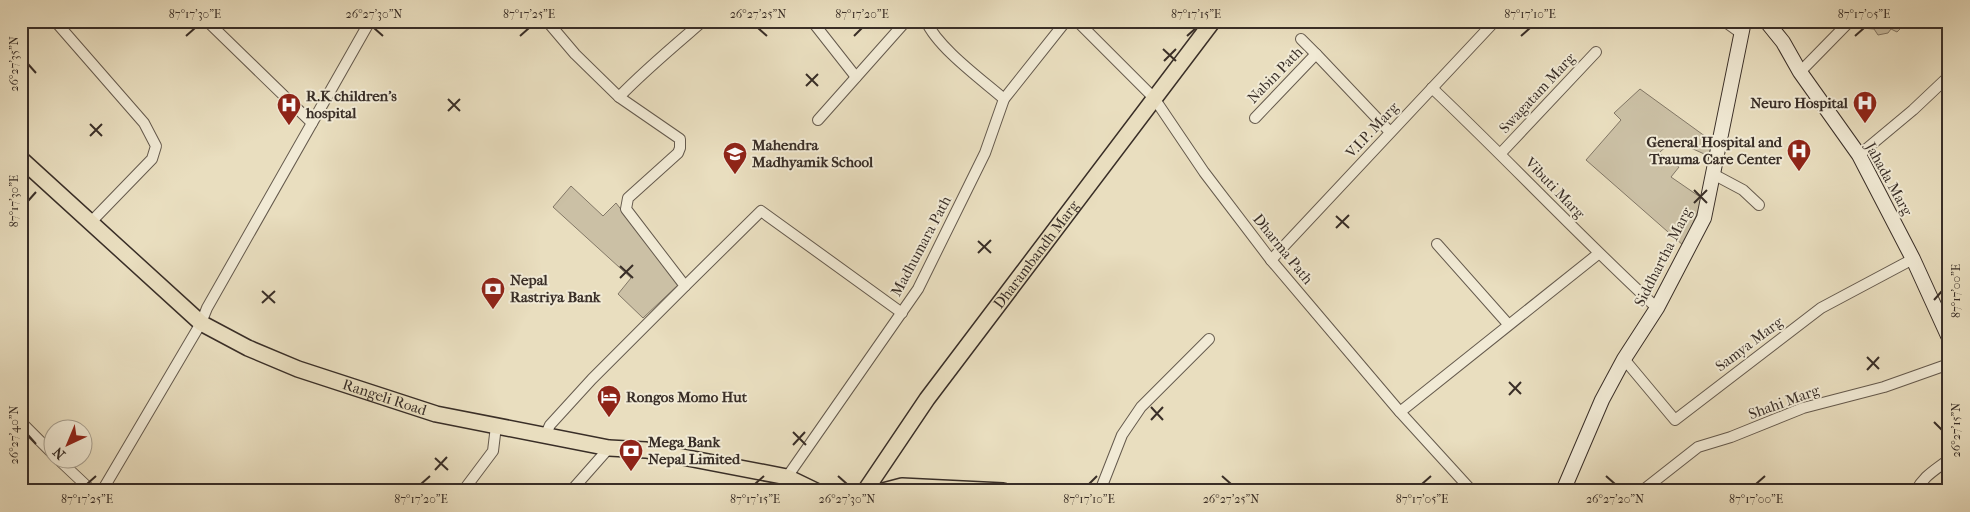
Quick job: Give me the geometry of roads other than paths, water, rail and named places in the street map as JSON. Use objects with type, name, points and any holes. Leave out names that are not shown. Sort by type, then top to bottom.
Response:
[{"type":"main road","name":"Dharambandh Marg","points":[[865,491],[927,399],[1214,21]]},
{"type":"main road","name":"Rangeli Road","points":[[21,160],[201,323],[248,348],[298,368],[412,407],[609,448],[646,450],[787,477],[816,491]]},
{"type":"main road","points":[[883,491],[902,486],[1003,491]]},
{"type":"street","points":[[55,21],[144,123],[156,146],[152,159],[90,223]]},
{"type":"street","points":[[207,21],[312,123]]},
{"type":"street","points":[[102,491],[201,323],[207,308],[370,21]]},
{"type":"street","points":[[547,21],[575,54],[619,97],[674,134],[681,142],[678,153],[628,198],[626,209],[684,286]]},
{"type":"street","points":[[619,97],[646,69],[672,51],[703,21]]},
{"type":"street","points":[[812,21],[856,77]]},
{"type":"street","points":[[818,120],[906,21]]},
{"type":"street","points":[[926,21],[929,30],[961,62],[1004,99]]},
{"type":"street","name":"Madhumara Path","points":[[787,477],[918,289],[985,153],[1004,99],[1066,21]]},
{"type":"street","name":"Dharma Path","points":[[1077,21],[1154,98],[1204,172],[1270,260],[1400,412],[1472,491]]},
{"type":"street","name":"V.I.P. Marg","points":[[1270,260],[1495,21]]},
{"type":"street","points":[[1724,21],[1743,28]]},
{"type":"street","name":"Jahada Marg","points":[[1766,21],[1783,42],[1800,72],[1859,156],[1913,259],[1949,338]]},
{"type":"street","points":[[1800,72],[1850,21]]},
{"type":"street","name":"Siddhartha Marg","points":[[1563,491],[1602,400],[1624,359],[1658,308],[1704,218],[1743,28]]},
{"type":"street","name":"Nabin Path","points":[[1301,40],[1390,132]]},
{"type":"street","name":"Swagatam Marg","points":[[1501,153],[1596,52]]},
{"type":"street","name":"Nabin Path","points":[[1255,118],[1316,54]]},
{"type":"street","points":[[1859,156],[1949,76]]},
{"type":"street","name":"Vibuti Marg","points":[[1432,88],[1501,153],[1598,254],[1658,308]]},
{"type":"street","points":[[1713,174],[1743,190],[1759,205]]},
{"type":"street","points":[[545,436],[550,425],[592,379],[761,211],[902,313]]},
{"type":"street","points":[[1437,244],[1508,324]]},
{"type":"street","points":[[1400,412],[1598,254]]},
{"type":"street","name":"Samya Marg","points":[[1624,359],[1675,420],[1821,308],[1913,259]]},
{"type":"street","points":[[1100,491],[1122,435],[1141,407],[1210,339]]},
{"type":"street","name":"Shahi Marg","points":[[1642,491],[1698,447],[1732,437],[1803,408],[1884,387],[1949,364]]},
{"type":"street","points":[[21,422],[42,443]]},
{"type":"street","points":[[462,491],[493,451],[496,426]]},
{"type":"street","points":[[571,491],[609,448]]},
{"type":"street","points":[[1916,491],[1921,480],[1929,472],[1949,459]]},
{"type":"street","points":[[70,470],[92,491]]},
{"type":"place","name":"Neuro Hospital","points":[[1865,124]]},
{"type":"place","name":"R.K children's hospital","points":[[289,126]]},
{"type":"place","name":"General Hospital and Trauma Care Center","points":[[1799,172]]},
{"type":"place","name":"Mahendra Madhyamik School","points":[[735,175]]},
{"type":"place","name":"Nepal Rastriya Bank","points":[[493,310]]},
{"type":"place","name":"Rongos Momo Hut","points":[[609,418]]},
{"type":"place","name":"Mega Bank Nepal Limited","points":[[631,472]]}]
